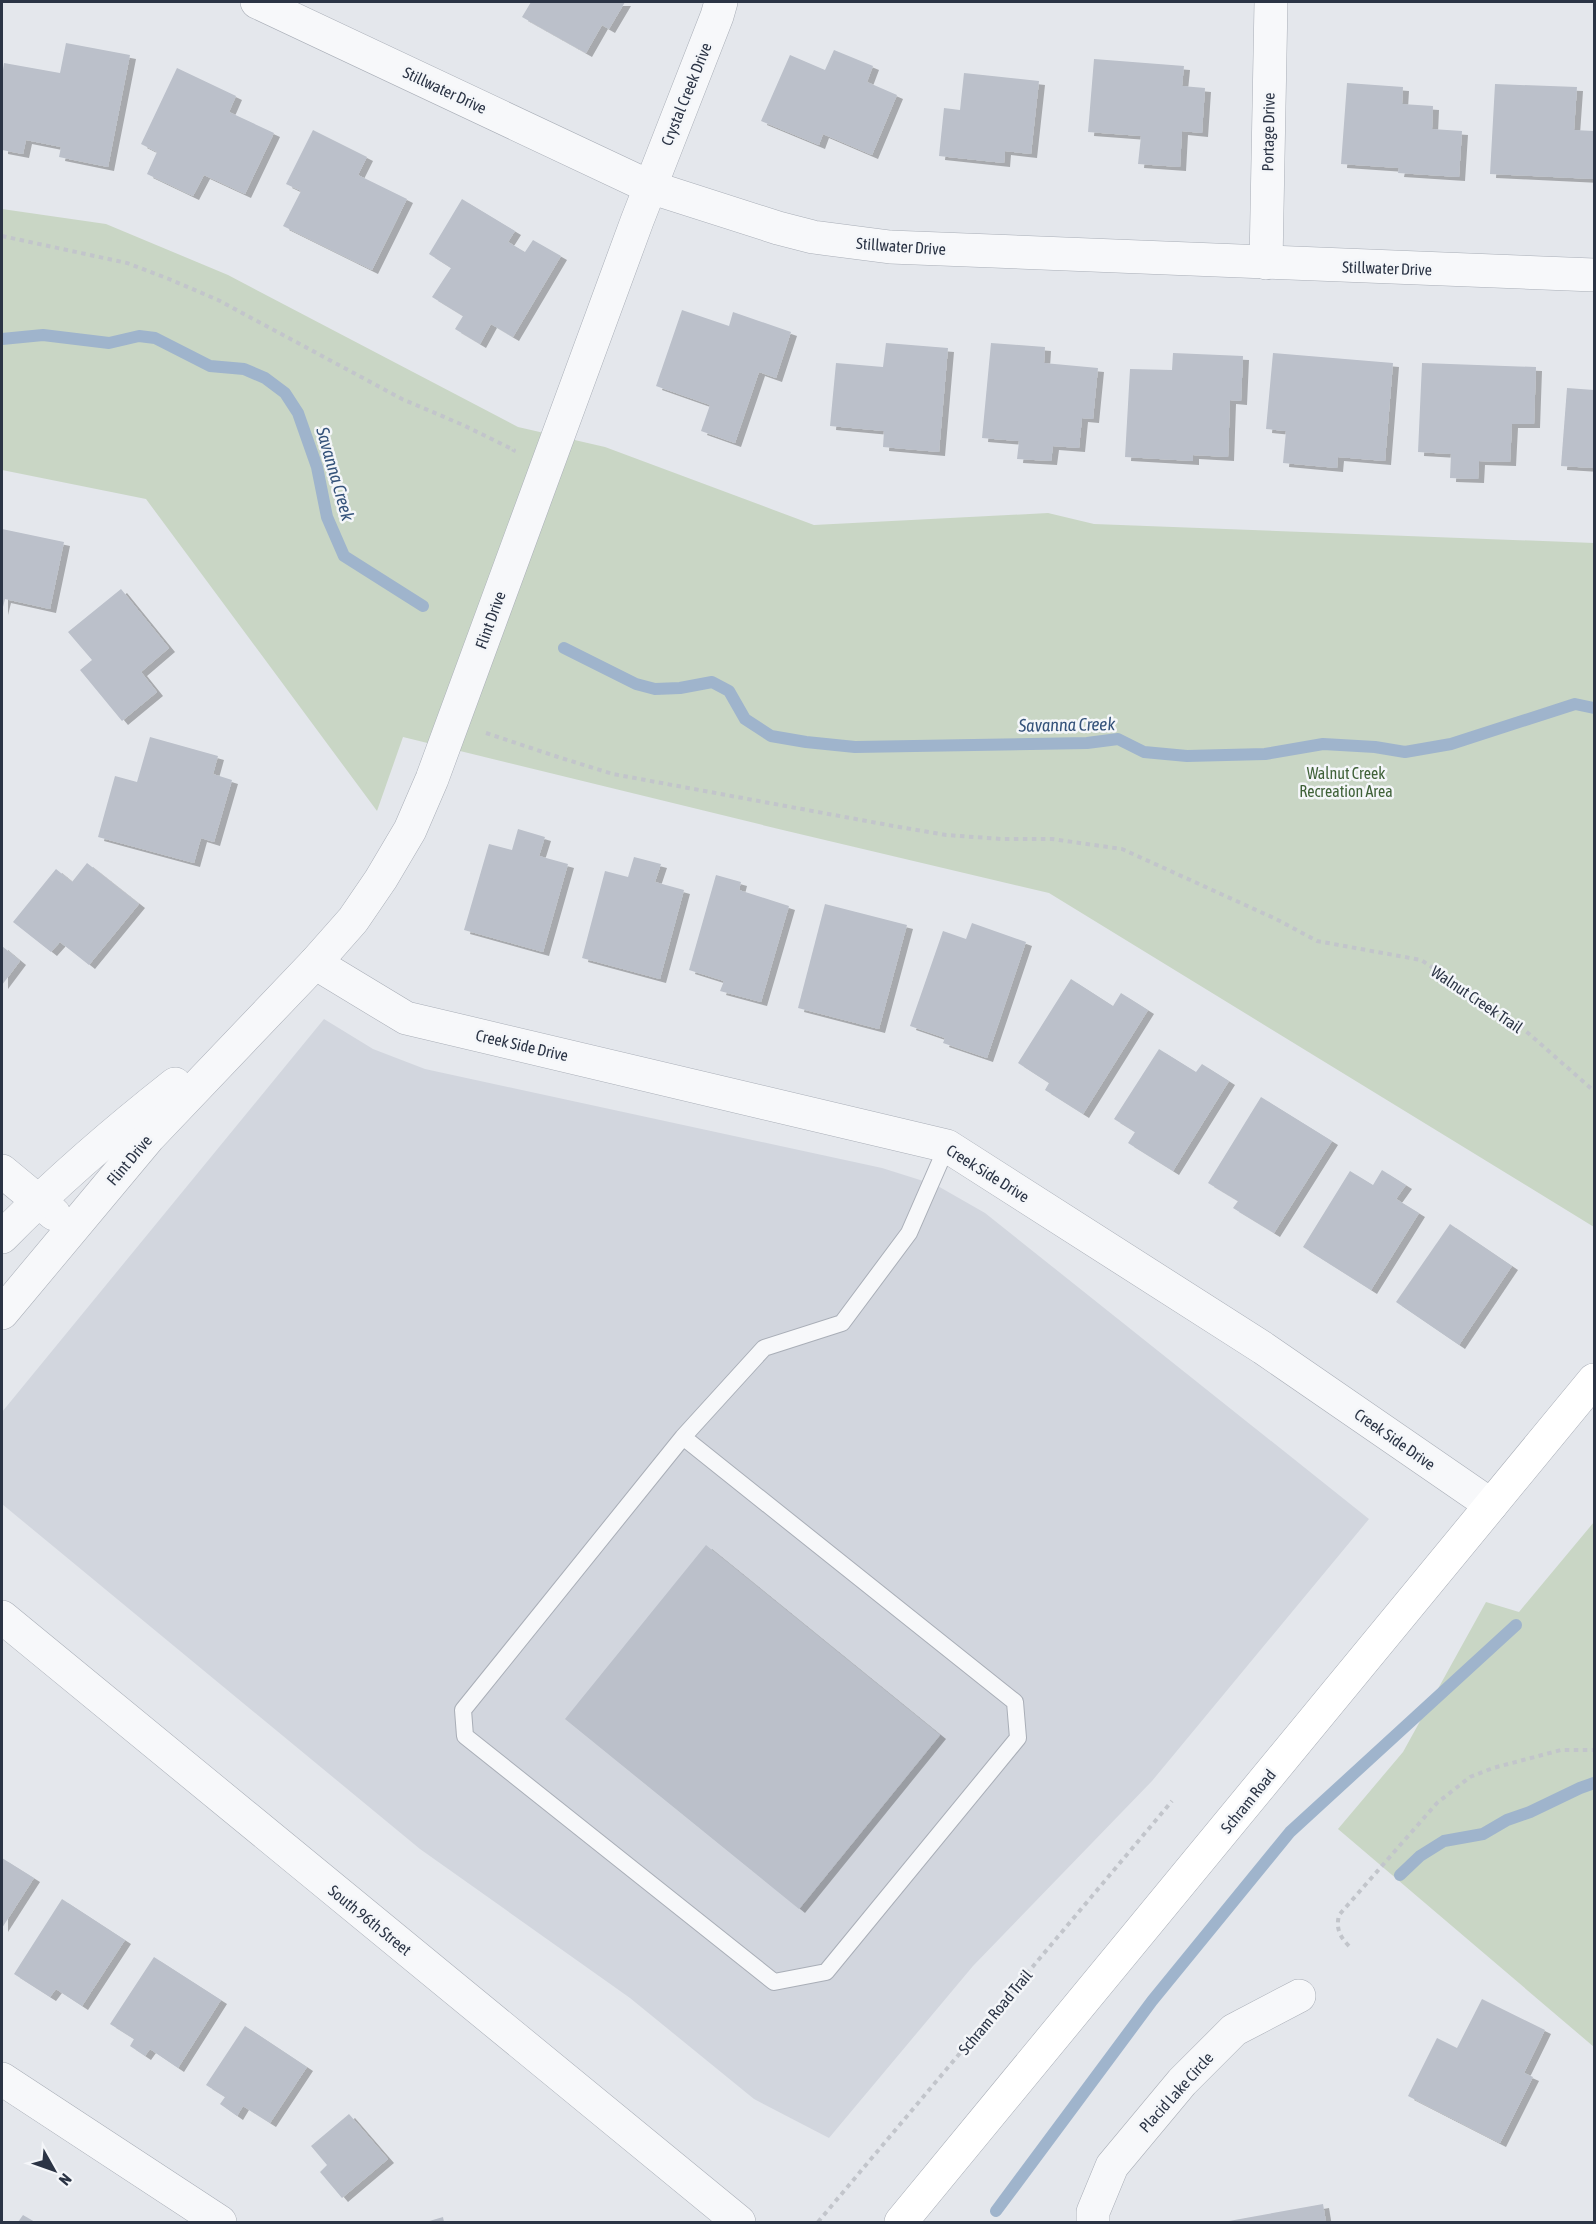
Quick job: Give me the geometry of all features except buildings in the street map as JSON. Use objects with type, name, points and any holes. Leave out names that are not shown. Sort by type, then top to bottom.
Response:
[{"type":"main road","name":"Schram Road","points":[[902,2223],[1594,1380]]},
{"type":"street","name":"Stillwater Drive","points":[[257,2],[650,187],[813,237],[890,247],[1594,275]]},
{"type":"street","name":"Crystal Creek Drive","points":[[650,187],[721,2]]},
{"type":"street","name":"Portage Drive","points":[[1266,263],[1271,2]]},
{"type":"street","name":"Flint Drive","points":[[2,1313],[148,1137],[315,963],[353,920],[410,831],[432,779],[650,187]]},
{"type":"street","name":"Creek Side Drive","points":[[315,963],[406,1018],[947,1146],[1263,1347],[1491,1505]]},
{"type":"street","name":"Flint Drive","points":[[2,1237],[38,1200],[150,1104],[264,1015]]},
{"type":"street","points":[[2,1171],[72,1228]]},
{"type":"street","name":"South 96th Street","points":[[2,1617],[739,2223]]},
{"type":"street","name":"Placid Lake Circle","points":[[1093,2223],[1093,2212],[1112,2166],[1182,2082],[1234,2030],[1299,1996]]},
{"type":"street","points":[[2,2079],[220,2223]]},
{"type":"lane","points":[[683,1437],[1014,1702],[1018,1738],[826,1972],[774,1982],[465,1736],[463,1710],[683,1437],[764,1348],[842,1323],[909,1233],[947,1146]]},
{"type":"path","points":[[2,236],[127,263],[169,279],[218,300],[402,399],[514,450]]},
{"type":"path","name":"Walnut Creek Trail","points":[[483,732],[613,774],[888,825],[946,834],[1052,839],[1122,849],[1276,918],[1317,942],[1421,960],[1519,1025],[1594,1091]]},
{"type":"path","points":[[1349,1946],[1341,1937],[1337,1925],[1339,1915],[1437,1803],[1452,1789],[1470,1777],[1493,1768],[1561,1750],[1594,1750]]},
{"type":"path","name":"Schram Road Trail","points":[[818,2223],[1172,1801]]},
{"type":"shaded area","points":[[324,1019],[373,1049],[425,1069],[882,1168],[936,1185],[985,1213],[1369,1519],[1152,1781],[973,1966],[829,2138],[754,2099],[630,1998],[420,1849],[2,1504],[2,1412]]},
{"type":"green space","name":"Walnut Creek Recreation Area","points":[[2,209],[106,224],[228,275],[518,427],[605,447],[814,525],[1048,513],[1094,524],[1594,543],[1594,1227],[1049,893],[403,737],[377,811],[146,499],[2,470]]},
{"type":"green space","points":[[1594,1522],[1594,2047],[1338,1829],[1403,1752],[1486,1602],[1519,1612]]},
{"type":"waterway","name":"Savanna Creek","points":[[2,339],[43,335],[109,343],[139,336],[155,338],[210,366],[244,369],[265,378],[285,393],[298,413],[317,467],[327,517],[344,556],[423,606]]},
{"type":"waterway","name":"Savanna Creek","points":[[564,648],[636,684],[655,689],[680,688],[712,682],[729,691],[745,719],[771,736],[855,747],[1087,743],[1118,739],[1144,752],[1187,756],[1265,754],[1323,744],[1375,747],[1405,752],[1451,744],[1575,704],[1594,708]]},
{"type":"waterway","points":[[996,2211],[1152,2001],[1290,1832],[1516,1625]]},
{"type":"waterway","points":[[1400,1875],[1420,1856],[1444,1841],[1483,1834],[1507,1820],[1594,1783]]}]
